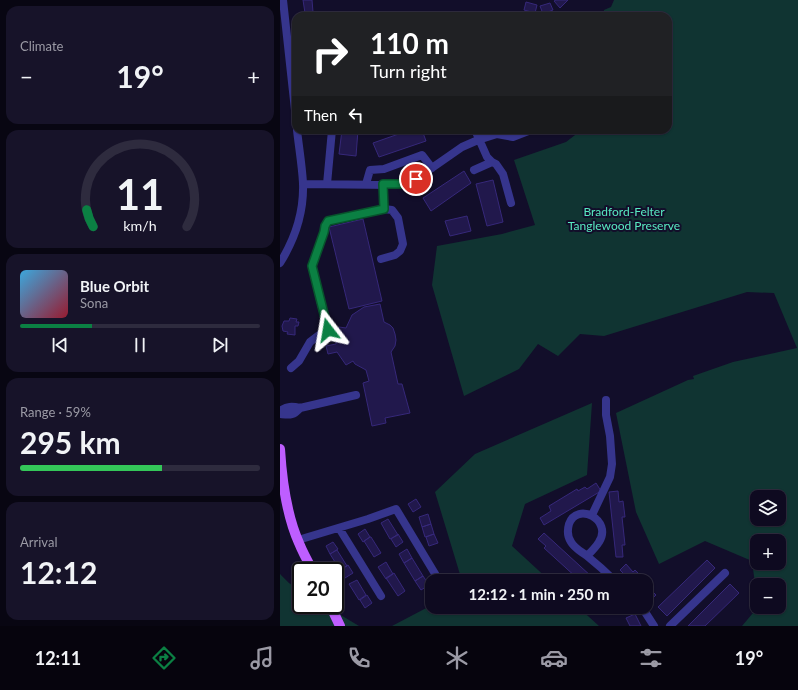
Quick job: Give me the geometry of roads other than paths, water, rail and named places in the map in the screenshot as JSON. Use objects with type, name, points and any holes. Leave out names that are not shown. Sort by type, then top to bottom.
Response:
[{"type":"main road","points":[[280,449],[281,470],[288,510],[298,540],[309,562]]},
{"type":"main road","points":[[334,614],[340,626]]},
{"type":"street","points":[[283,0],[292,82]]},
{"type":"street","points":[[280,263],[293,240],[301,206],[303,184],[297,134]]},
{"type":"street","points":[[327,184],[332,134]]},
{"type":"street","points":[[477,134],[487,157],[496,164],[503,174],[511,203]]},
{"type":"street","points":[[303,184],[402,184],[422,176],[462,147],[480,139],[496,134],[513,137],[521,134]]},
{"type":"street","points":[[366,184],[370,170],[384,169],[422,155],[432,168]]},
{"type":"street","points":[[474,170],[492,162]]},
{"type":"street","points":[[383,184],[384,209]]},
{"type":"street","points":[[291,368],[299,361],[310,342],[328,330],[312,266],[328,221],[384,209],[392,210],[398,218],[403,244],[400,251],[395,255],[381,259]]},
{"type":"street","points":[[280,411],[286,407],[294,406],[300,408],[356,395]]},
{"type":"street","points":[[592,515],[610,477],[612,464],[610,436],[606,415],[606,400]]},
{"type":"street","points":[[280,414],[294,414],[300,408]]},
{"type":"street","points":[[298,540],[396,509],[435,574]]},
{"type":"street","points":[[587,556],[600,542],[602,528],[592,515],[584,514],[575,516],[570,522],[567,530],[568,538],[572,544],[607,574]]},
{"type":"street","points":[[339,528],[381,596]]},
{"type":"street","points":[[670,626],[725,572]]},
{"type":"street","points":[[646,614],[654,626]]},
{"type":"park label","name":"Bradford-Felter Tanglewood Preserve","points":[[624,218]]}]
